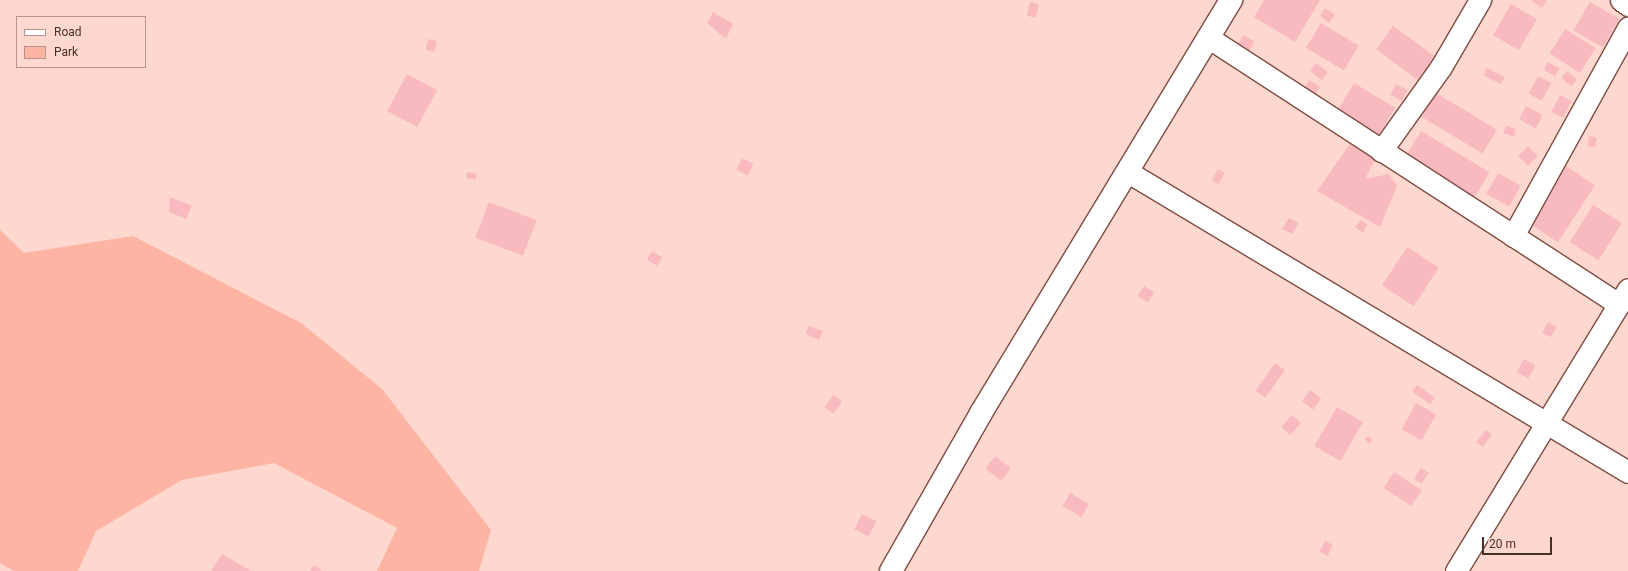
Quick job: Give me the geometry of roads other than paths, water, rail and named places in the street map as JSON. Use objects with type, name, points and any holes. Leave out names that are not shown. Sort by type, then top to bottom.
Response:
[{"type":"street","points":[[891,571],[981,412],[1231,0]]},
{"type":"street","points":[[1380,151],[1441,67],[1480,0]]},
{"type":"street","points":[[1621,0],[1628,5]]},
{"type":"street","points":[[1514,236],[1628,28]]},
{"type":"street","points":[[1209,38],[1380,151],[1514,236],[1624,296],[1548,424],[1456,571]]},
{"type":"street","points":[[1128,172],[1628,472]]}]
